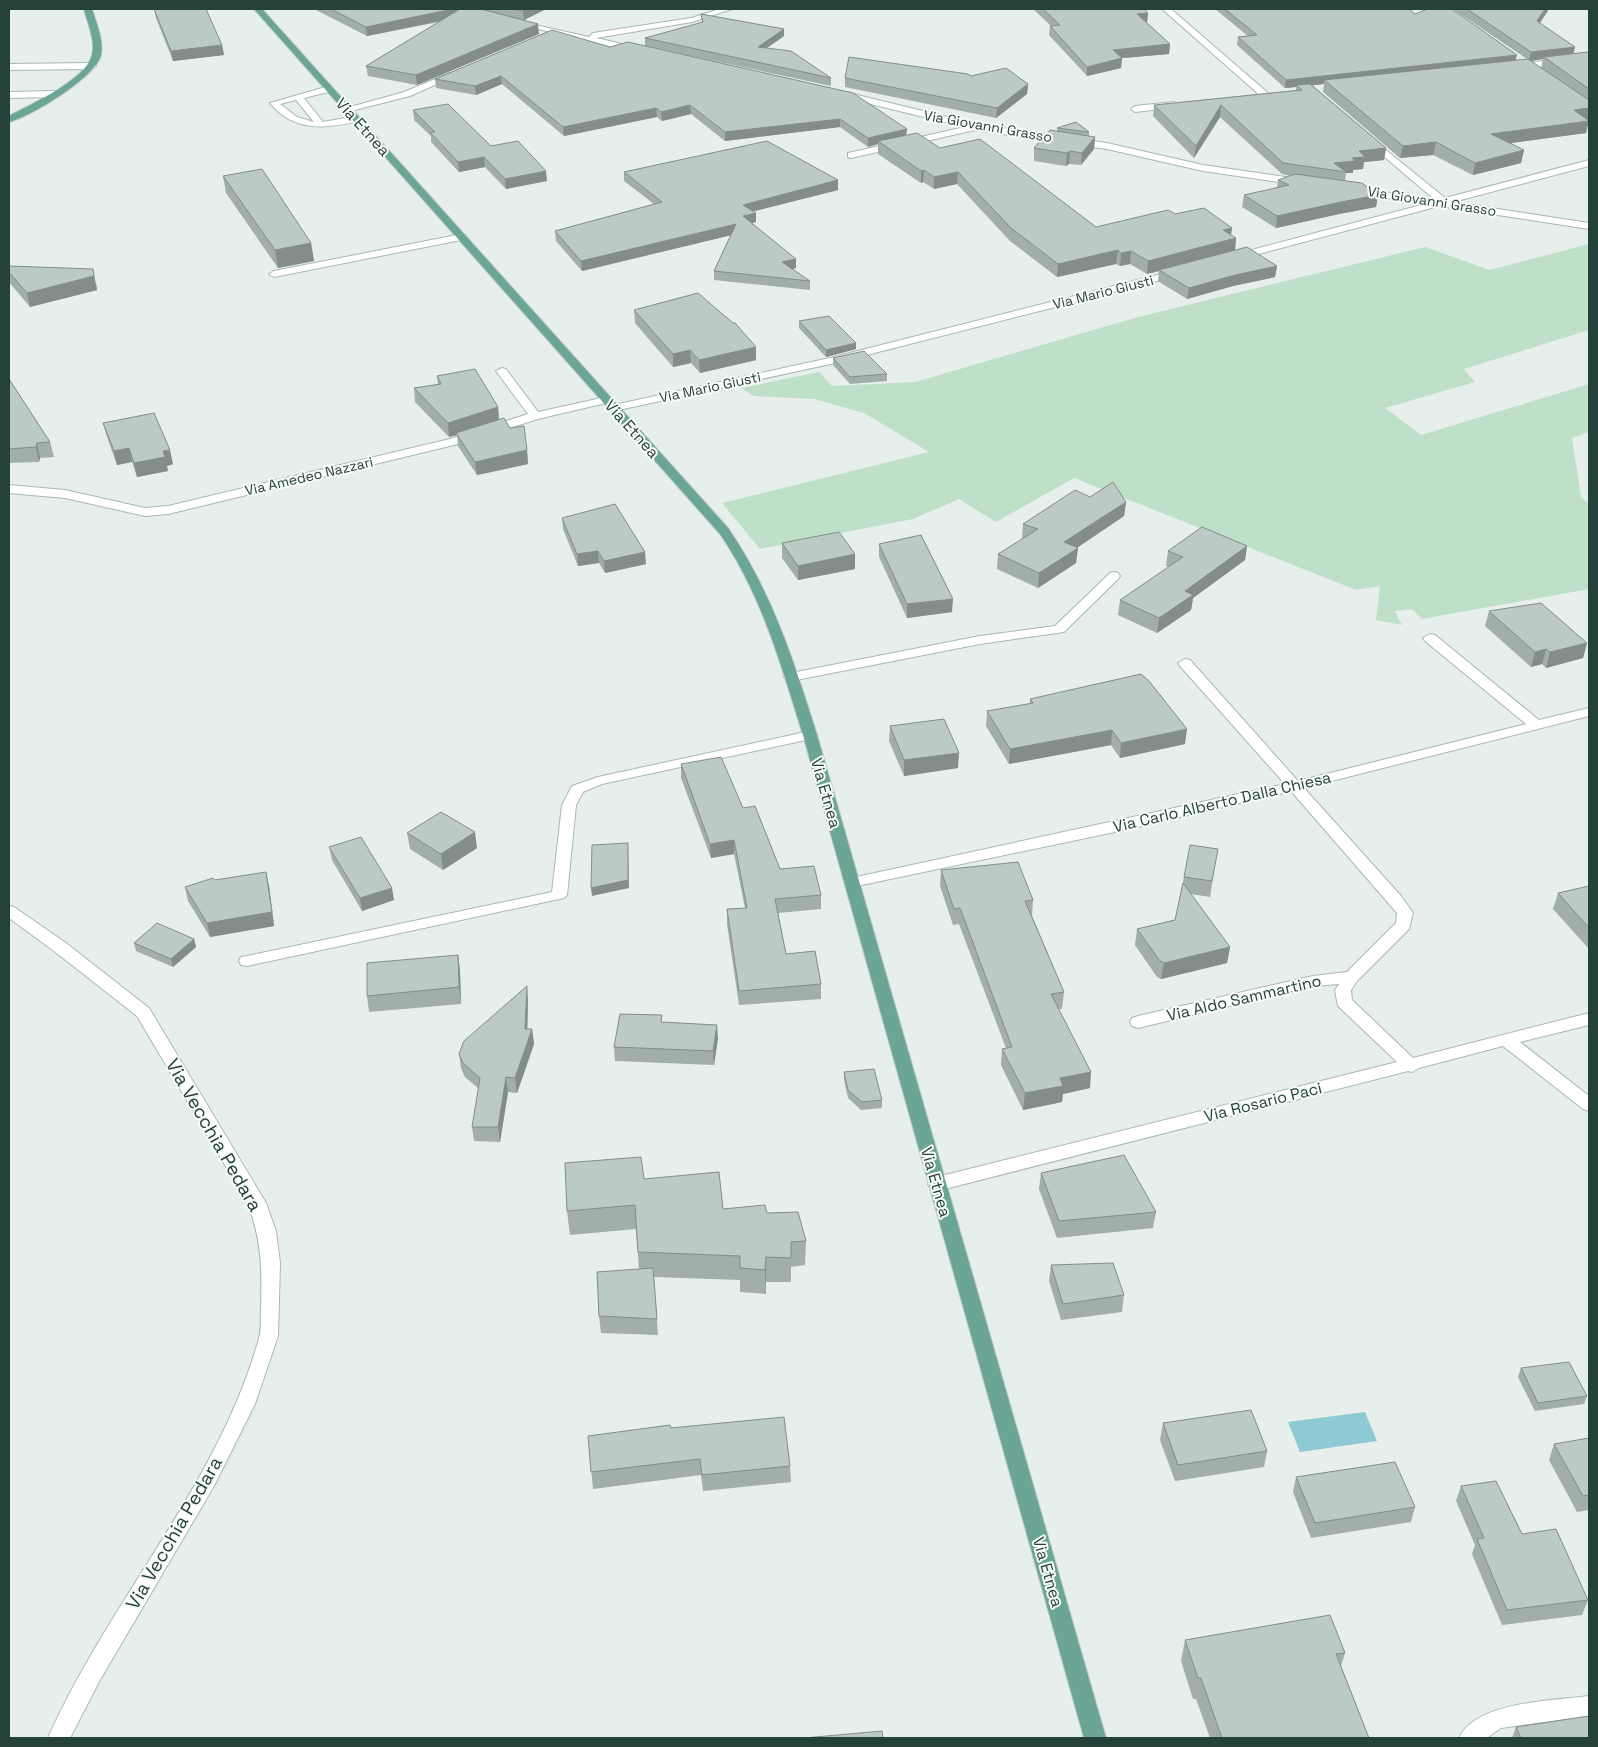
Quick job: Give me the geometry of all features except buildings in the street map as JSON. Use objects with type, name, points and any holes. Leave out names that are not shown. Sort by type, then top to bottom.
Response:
[{"type":"main road","points":[[9,119],[53,94],[92,66],[97,52],[88,9]]},
{"type":"main road","name":"Via Etnea","points":[[258,9],[610,404],[740,553],[766,601],[810,735],[1095,1738]]},
{"type":"street","points":[[696,9],[706,17]]},
{"type":"street","points":[[587,37],[706,17],[728,9]]},
{"type":"street","points":[[1166,9],[1265,95]]},
{"type":"street","points":[[506,20],[646,52]]},
{"type":"street","points":[[1508,68],[1589,59]]},
{"type":"street","points":[[1519,60],[1543,76]]},
{"type":"street","points":[[9,67],[92,66]]},
{"type":"street","points":[[347,110],[407,94],[461,72]]},
{"type":"street","points":[[329,89],[274,103],[290,119],[309,126],[356,119]]},
{"type":"street","name":"Via Giovanni Grasso","points":[[833,92],[976,127],[1108,146],[1203,168],[1309,183]]},
{"type":"street","points":[[9,95],[53,94]]},
{"type":"street","points":[[298,97],[321,125]]},
{"type":"street","points":[[1135,109],[1182,104]]},
{"type":"street","points":[[851,155],[976,127]]},
{"type":"street","points":[[1363,134],[1443,202]]},
{"type":"street","points":[[1227,260],[1589,163]]},
{"type":"street","name":"Via Giovanni Grasso","points":[[1347,188],[1589,226]]},
{"type":"street","points":[[274,274],[462,237]]},
{"type":"street","name":"Via Mario Giusti","points":[[610,404],[835,360],[1189,270]]},
{"type":"street","points":[[502,371],[535,416]]},
{"type":"street","name":"Via Amedeo Nazzari","points":[[9,489],[65,494],[145,512],[168,510],[454,442],[535,416],[610,404]]},
{"type":"street","points":[[791,677],[980,640],[1059,629],[1114,576]]},
{"type":"street","points":[[1430,638],[1536,725]]},
{"type":"street","points":[[1186,663],[1396,900],[1405,913],[1404,925],[1351,977],[1343,990],[1344,1002],[1412,1066]]},
{"type":"street","name":"Via Carlo Alberto Dalla Chiesa","points":[[852,882],[1124,825],[1296,786],[1589,712]]},
{"type":"street","points":[[247,961],[559,895],[569,805],[577,789],[598,781],[810,735]]},
{"type":"street","name":"Via Vecchia Pedara","points":[[9,911],[60,947],[143,1012],[257,1203],[267,1231],[271,1263],[269,1336],[245,1404],[207,1480],[92,1673],[59,1738]]},
{"type":"street","name":"Via Aldo Sammartino","points":[[1138,1022],[1313,981],[1351,977]]},
{"type":"street","name":"Via Rosario Paci","points":[[937,1184],[1412,1066],[1589,1019]]},
{"type":"street","points":[[1507,1041],[1589,1105]]},
{"type":"street","points":[[1470,1738],[1496,1720],[1589,1706]]},
{"type":"green space","points":[[1589,244],[1589,330],[1464,369],[1475,382],[1385,408],[1421,435],[1589,384],[1589,432],[1572,438],[1581,497],[1589,504],[1589,589],[1422,619],[1412,609],[1395,611],[1402,625],[1376,620],[1380,586],[1356,590],[1074,478],[996,522],[959,499],[913,519],[760,549],[722,503],[929,452],[864,413],[814,399],[754,396],[741,388],[819,372],[832,386],[915,382],[1138,317],[1425,247],[1490,270]]},
{"type":"water","points":[[1365,1412],[1377,1441],[1300,1452],[1288,1422]]}]
